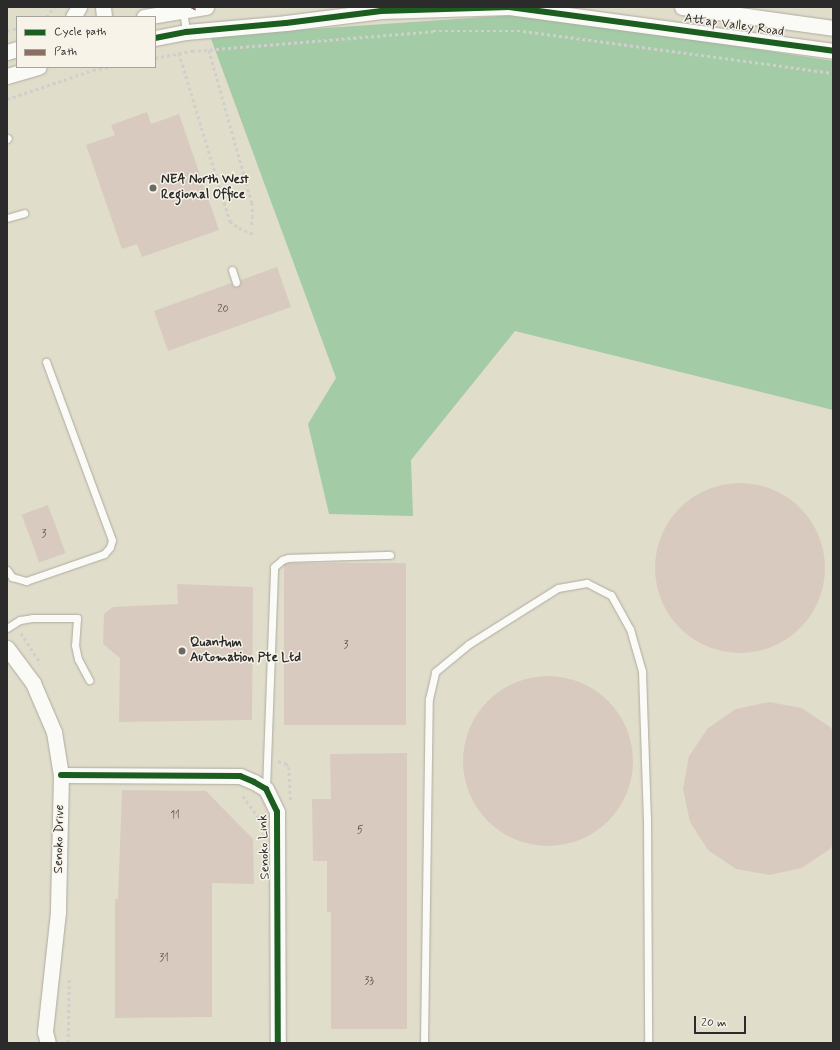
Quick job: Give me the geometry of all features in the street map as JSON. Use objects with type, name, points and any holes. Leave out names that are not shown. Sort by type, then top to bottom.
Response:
[{"type":"street","points":[[74,16],[79,7]]},
{"type":"street","points":[[150,16],[206,7]]},
{"type":"street","name":"Attap Valley Road","points":[[156,38],[186,32],[286,23],[381,9],[510,7],[833,51]]},
{"type":"street","name":"Attap Valley Road","points":[[682,7],[833,28]]},
{"type":"street","points":[[7,76],[35,68]]},
{"type":"street","name":"Senoko Drive","points":[[7,648],[33,683],[54,732],[61,775],[58,912],[45,1032],[48,1043]]},
{"type":"street","points":[[61,775],[240,776],[266,789]]},
{"type":"street","name":"Senoko Link","points":[[266,789],[277,812],[278,1043]]},
{"type":"lane","points":[[183,10],[186,32]]},
{"type":"lane","points":[[7,218],[24,213]]},
{"type":"lane","points":[[232,270],[236,282]]},
{"type":"lane","points":[[7,570],[12,577],[26,581],[104,554],[110,547],[112,540],[46,362]]},
{"type":"lane","points":[[266,789],[274,567],[282,560],[288,558],[390,555]]},
{"type":"lane","points":[[424,1043],[429,699],[435,672],[469,644],[558,588],[587,584],[612,595],[630,629],[642,671],[646,818],[648,1043]]},
{"type":"lane","points":[[7,628],[20,620],[32,618],[78,618],[75,644],[78,659],[89,680]]},
{"type":"path","points":[[47,16],[54,7]]},
{"type":"path","points":[[156,58],[179,53],[209,50],[433,31],[523,31],[833,73]]},
{"type":"path","points":[[209,50],[252,203],[253,216],[251,228]]},
{"type":"path","points":[[179,53],[230,221],[239,228],[253,234]]},
{"type":"path","points":[[7,99],[93,70],[104,68]]},
{"type":"path","points":[[15,624],[42,666]]},
{"type":"path","points":[[267,762],[281,761],[289,768],[290,807]]},
{"type":"path","points":[[238,793],[243,796],[253,808],[262,822],[261,828]]},
{"type":"green space","points":[[528,14],[833,61],[833,410],[515,331],[411,460],[413,516],[329,514],[308,424],[336,378],[210,36]]},
{"type":"building","name":"NEA North West Regional Office","points":[[147,112],[151,124],[179,114],[219,230],[142,257],[137,244],[122,249],[86,145],[115,135],[111,125]]},
{"type":"building","points":[[277,267],[291,307],[168,351],[154,311],[231,283],[235,287],[238,287],[241,280]]},
{"type":"building","points":[[732,483],[748,483],[773,489],[794,502],[806,514],[819,535],[822,543],[825,568],[824,585],[819,601],[806,622],[794,634],[773,647],[765,650],[748,653],[732,653],[707,647],[686,634],[674,622],[661,601],[658,593],[655,576],[655,560],[661,535],[674,514],[686,502],[707,489],[715,486]]},
{"type":"building","points":[[48,505],[65,553],[39,563],[22,515]]},
{"type":"building","points":[[284,563],[406,563],[406,725],[284,725]]},
{"type":"building","name":"Quantum Automation Pte Ltd","points":[[177,584],[253,587],[252,720],[119,722],[120,658],[103,644],[104,614],[113,607],[178,604]]},
{"type":"building","points":[[540,676],[556,676],[581,682],[602,695],[614,707],[627,728],[630,736],[633,761],[632,778],[627,794],[614,815],[602,827],[581,840],[573,843],[556,846],[540,846],[515,840],[494,827],[482,815],[469,794],[466,786],[463,769],[463,753],[469,728],[482,707],[494,695],[515,682],[523,679]]},
{"type":"building","points":[[769,702],[802,708],[830,727],[833,731],[833,845],[830,849],[802,868],[769,875],[736,869],[708,850],[690,822],[683,789],[689,756],[708,728],[736,709]]},
{"type":"building","points":[[407,753],[407,1029],[331,1029],[331,912],[327,912],[327,861],[313,861],[312,799],[331,799],[330,754]]},
{"type":"building","points":[[122,790],[206,791],[253,839],[254,884],[212,883],[212,1017],[115,1018],[115,899],[118,899]]},
{"type":"cycle path","points":[[156,38],[186,32],[286,23],[381,11],[509,7],[833,51]]},
{"type":"cycle path","points":[[61,775],[240,776],[266,789],[277,812],[278,1043]]},
{"type":"place","name":"NEA North West Regional Office","points":[[153,188]]},
{"type":"place","name":"Quantum Automation Pte Ltd","points":[[182,651]]}]
